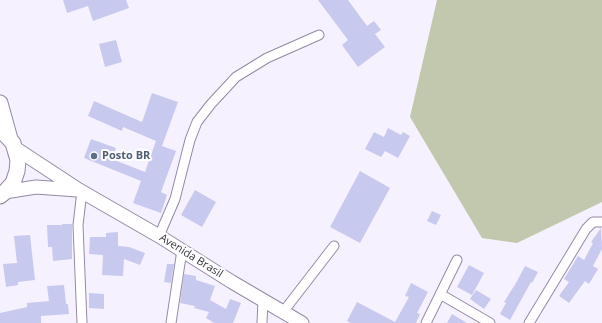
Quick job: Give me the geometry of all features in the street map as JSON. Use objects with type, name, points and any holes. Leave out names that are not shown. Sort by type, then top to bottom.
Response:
[{"type":"main road","points":[[0,103],[8,139],[18,160],[17,171],[13,183],[3,194]]},
{"type":"street","points":[[159,236],[175,199],[190,140],[197,122],[211,104],[236,77],[267,58],[319,35]]},
{"type":"street","name":"Avenida Brasil","points":[[8,139],[81,191],[159,236],[302,323]]},
{"type":"street","name":"Avenida Brasil","points":[[3,194],[36,187],[50,187],[81,191]]},
{"type":"street","points":[[81,191],[78,226],[82,323]]},
{"type":"street","points":[[529,323],[586,229],[593,222],[602,222]]},
{"type":"street","points":[[284,312],[334,246]]},
{"type":"street","points":[[170,323],[182,250]]},
{"type":"street","points":[[426,323],[457,260]]},
{"type":"street","points":[[440,294],[490,323]]},
{"type":"street","points":[[262,300],[262,323]]},
{"type":"green space","points":[[437,0],[602,0],[602,202],[517,243],[482,238],[410,117]]},
{"type":"building","points":[[63,0],[126,0],[129,8],[93,21],[88,6],[67,13]]},
{"type":"building","points":[[318,0],[348,0],[367,26],[374,21],[381,30],[375,34],[385,47],[358,67],[342,45],[348,40]]},
{"type":"building","points":[[116,40],[122,62],[105,67],[99,44]]},
{"type":"building","points":[[152,93],[178,102],[162,146],[176,151],[161,192],[167,195],[161,213],[133,203],[141,181],[84,158],[91,139],[116,148],[112,159],[145,172],[156,141],[123,127],[122,131],[88,116],[94,101],[142,122]]},
{"type":"building","points":[[388,128],[401,135],[403,132],[410,136],[398,158],[385,151],[381,157],[365,149],[374,132],[384,137]]},
{"type":"building","points":[[360,171],[390,188],[360,243],[330,227]]},
{"type":"building","points":[[195,190],[216,202],[202,227],[181,215]]},
{"type":"building","points":[[432,211],[441,215],[436,225],[427,221]]},
{"type":"building","points":[[72,224],[72,259],[53,261],[52,247],[48,247],[47,225]]},
{"type":"building","points":[[601,228],[602,249],[593,266],[598,269],[589,284],[585,281],[569,303],[559,296],[569,282],[564,279],[578,256],[584,260],[593,243],[591,242]]},
{"type":"building","points":[[118,232],[118,246],[129,247],[145,253],[140,265],[124,259],[123,276],[102,275],[103,255],[89,254],[90,237],[106,237],[106,233]]},
{"type":"building","points":[[30,235],[35,280],[18,282],[18,285],[6,287],[3,264],[17,263],[14,236]]},
{"type":"building","points":[[167,264],[174,264],[171,283],[164,282]]},
{"type":"building","points":[[469,265],[484,273],[472,295],[457,287]]},
{"type":"building","points":[[525,266],[538,272],[510,320],[500,314],[506,303],[504,302]]},
{"type":"building","points":[[184,274],[196,276],[196,280],[215,286],[210,300],[226,309],[230,299],[241,303],[233,323],[214,323],[206,318],[209,312],[194,308],[195,306],[180,303]]},
{"type":"building","points":[[411,283],[428,292],[417,313],[420,314],[416,323],[351,323],[347,321],[357,302],[395,322],[409,297],[405,296]]},
{"type":"building","points":[[64,285],[66,304],[68,304],[69,314],[41,316],[41,323],[0,323],[0,313],[27,307],[27,303],[49,301],[47,286]]},
{"type":"building","points":[[476,290],[491,299],[484,309],[470,299]]},
{"type":"building","points":[[89,293],[104,294],[104,309],[89,308]]},
{"type":"building","points":[[452,314],[467,323],[447,323]]},
{"type":"place","name":"Posto BR","points":[[94,156]]}]
